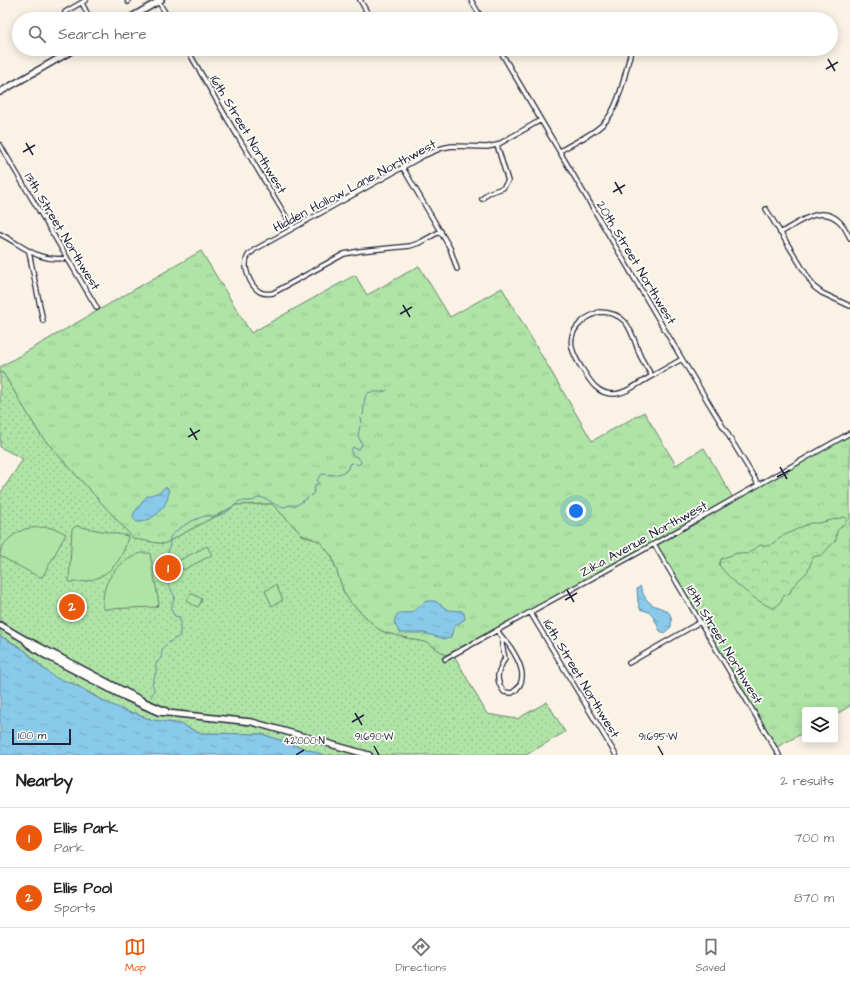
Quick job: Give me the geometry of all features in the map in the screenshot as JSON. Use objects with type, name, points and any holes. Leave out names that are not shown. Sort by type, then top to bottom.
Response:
[{"type":"street","points":[[65,12],[86,0]]},
{"type":"street","points":[[139,12],[159,0],[165,12]]},
{"type":"street","points":[[360,0],[367,12]]},
{"type":"street","points":[[471,0],[478,12]]},
{"type":"street","points":[[82,3],[86,12]]},
{"type":"street","points":[[0,92],[63,56]]},
{"type":"street","name":"16th Street Northwest","points":[[191,56],[293,228]]},
{"type":"street","name":"20th Street Northwest","points":[[503,56],[682,359],[758,484]]},
{"type":"street","points":[[560,151],[598,128],[610,116],[616,105],[630,56]]},
{"type":"street","name":"Hidden Hollow Lane Northwest","points":[[441,231],[419,243],[410,246],[360,250],[344,254],[273,294],[261,292],[257,289],[247,272],[246,266],[249,255],[293,228],[428,153],[442,148],[487,147],[497,145],[541,120]]},
{"type":"street","name":"13th Street Northwest","points":[[0,145],[97,308]]},
{"type":"street","points":[[482,199],[488,193],[503,188],[508,181],[497,145]]},
{"type":"street","points":[[403,168],[441,231],[453,254],[457,269]]},
{"type":"street","points":[[766,209],[814,287],[822,293],[850,306]]},
{"type":"street","points":[[780,233],[810,216],[822,213],[832,216],[839,221],[850,238]]},
{"type":"street","points":[[0,234],[28,252],[57,260],[68,258]]},
{"type":"street","points":[[28,252],[43,321]]},
{"type":"street","points":[[652,376],[640,355],[634,335],[619,316],[613,313],[599,312],[586,318],[576,327],[572,337],[572,350],[589,379],[600,391],[612,394],[618,393],[652,376],[682,359]]},
{"type":"street","name":"Zika Avenue Northwest","points":[[445,659],[654,544],[850,433]]},
{"type":"street","name":"18th Street Northwest","points":[[654,544],[779,755]]},
{"type":"street","name":"16th Street Northwest","points":[[530,612],[616,755]]},
{"type":"street","points":[[629,663],[700,622]]},
{"type":"street","points":[[0,625],[24,640],[29,641],[145,702],[172,714],[252,722],[369,755]]},
{"type":"street","points":[[497,630],[508,644],[520,665],[522,682],[518,689],[512,693],[504,692],[498,679],[498,672],[505,658],[502,638]]},
{"type":"green space","points":[[201,251],[251,333],[355,275],[367,295],[419,266],[450,317],[502,288],[592,441],[644,412],[676,465],[704,448],[733,498],[850,433],[850,706],[838,713],[838,707],[802,707],[802,734],[775,748],[654,544],[446,655],[428,643],[386,633],[378,629],[350,602],[344,593],[332,557],[312,538],[303,536],[272,504],[236,505],[164,544],[134,540],[41,436],[3,373],[0,372],[0,367]]},
{"type":"green space","points":[[0,372],[3,373],[41,436],[134,539],[164,544],[236,505],[272,504],[303,536],[319,541],[326,549],[332,557],[344,593],[350,602],[378,629],[386,633],[428,643],[446,655],[455,657],[487,714],[517,719],[547,702],[565,732],[526,755],[324,755],[262,734],[199,733],[181,724],[153,720],[138,715],[137,713],[131,713],[114,707],[74,684],[56,678],[47,672],[21,648],[0,636],[0,494],[23,459],[0,447]]},
{"type":"green space","points":[[844,517],[848,519],[837,531],[836,540],[822,555],[813,557],[808,571],[793,586],[790,593],[783,596],[781,601],[774,609],[759,601],[744,590],[730,578],[719,565],[721,559],[737,553],[747,554],[760,545],[769,546],[783,536],[810,523],[819,523]]},
{"type":"green space","points":[[76,526],[128,536],[121,557],[108,571],[91,580],[69,582],[72,529]]},
{"type":"green space","points":[[47,527],[56,529],[66,534],[43,576],[39,577],[0,556],[2,547],[16,533],[27,528]]},
{"type":"green space","points":[[207,546],[212,555],[183,570],[178,561]]},
{"type":"green space","points":[[141,553],[150,553],[159,604],[156,607],[103,609],[105,590],[112,574],[124,562]]},
{"type":"green space","points":[[276,585],[283,600],[272,606],[265,591]]},
{"type":"green space","points":[[191,593],[202,599],[199,606],[197,607],[187,601]]},
{"type":"water","points":[[165,487],[168,488],[167,500],[160,511],[149,519],[137,522],[133,518],[134,513],[147,496],[160,492]]},
{"type":"water","points":[[640,586],[650,603],[669,612],[671,616],[671,627],[664,633],[660,631],[654,618],[649,612],[640,609],[637,589]]},
{"type":"water","points":[[71,595],[83,602],[76,615],[70,612],[66,619],[60,616]]},
{"type":"water","points":[[426,601],[435,601],[448,610],[462,611],[464,613],[465,619],[455,626],[450,638],[445,639],[424,633],[400,633],[394,623],[398,613],[413,611]]},
{"type":"water","points":[[0,636],[23,649],[40,666],[56,678],[72,683],[101,700],[133,714],[136,712],[138,715],[153,720],[181,724],[199,733],[262,734],[324,755],[0,755]]},
{"type":"waterway","points":[[363,415],[366,395],[368,393],[383,392],[387,390]]},
{"type":"waterway","points":[[361,418],[362,423]]},
{"type":"waterway","points":[[356,464],[358,465],[361,463],[360,460],[352,455],[351,451],[353,447],[359,449],[362,444],[358,436],[360,426]]},
{"type":"waterway","points":[[311,496],[314,492],[315,485],[319,483],[317,480],[322,474],[334,475],[345,472],[348,469],[349,464],[352,463]]},
{"type":"waterway","points":[[151,697],[154,689],[152,684],[156,673],[156,663],[161,657],[162,650],[164,646],[180,636],[180,617],[175,616],[171,609],[175,597],[167,582],[161,576],[168,552],[170,537],[186,524],[205,516],[218,516],[232,508],[239,501],[252,501],[260,497],[284,507],[290,505],[295,506],[308,498]]},
{"type":"place","name":"Ellis Park","points":[[168,568]]},
{"type":"place","name":"Ellis Pool","points":[[72,607]]}]
